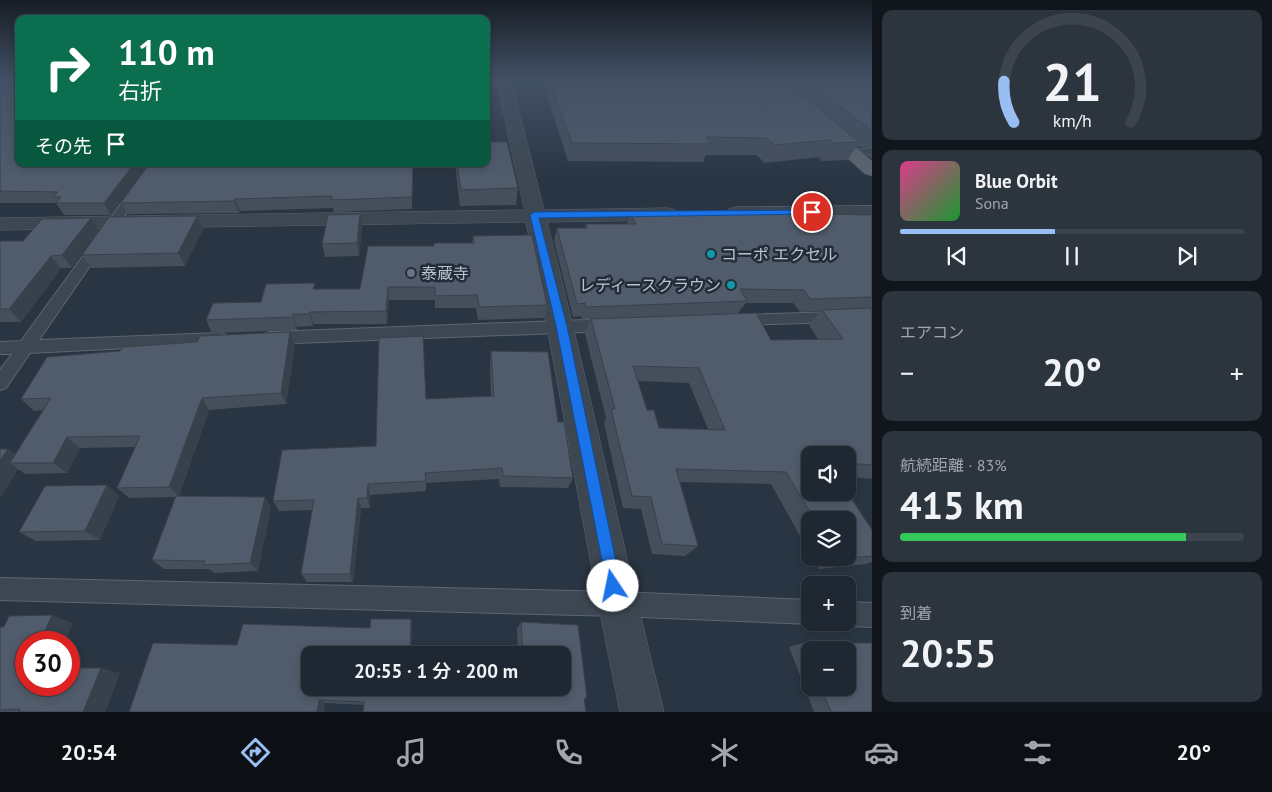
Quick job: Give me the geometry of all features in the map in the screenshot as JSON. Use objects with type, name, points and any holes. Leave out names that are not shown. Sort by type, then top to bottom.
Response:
[{"type":"main road","points":[[806,113],[872,170]]},
{"type":"street","points":[[511,113],[561,326],[617,604],[642,712]]},
{"type":"street","points":[[713,213],[872,212]]},
{"type":"street","points":[[0,224],[683,214]]},
{"type":"lane","points":[[852,153],[872,151]]},
{"type":"lane","points":[[0,384],[153,167]]},
{"type":"lane","points":[[726,321],[872,316]]},
{"type":"lane","points":[[255,338],[629,324]]},
{"type":"lane","points":[[0,348],[235,339]]},
{"type":"lane","points":[[0,589],[617,604],[801,612]]},
{"type":"lane","points":[[856,614],[872,615]]},
{"type":"building","points":[[0,113],[15,113],[15,167],[132,167],[104,203],[56,203],[61,197],[53,197],[58,192],[0,191]]},
{"type":"building","points":[[561,113],[825,113],[859,142],[834,143],[830,140],[775,145],[766,138],[706,137],[711,144],[572,143]]},
{"type":"building","points":[[849,113],[872,113],[871,130]]},
{"type":"building","points":[[490,142],[507,142],[518,188],[461,190],[457,167],[490,167]]},
{"type":"building","points":[[147,167],[413,167],[412,197],[331,200],[332,196],[235,199],[234,201],[121,203]]},
{"type":"building","points":[[773,211],[775,213],[872,215],[872,297],[810,299],[804,290],[740,289],[747,301],[586,307],[585,303],[577,304],[557,228],[587,228],[586,224],[636,224],[630,214]]},
{"type":"building","points":[[360,214],[357,243],[322,244],[328,215]]},
{"type":"building","points":[[197,216],[178,253],[82,255],[109,217]]},
{"type":"building","points":[[91,218],[62,255],[51,256],[9,309],[0,309],[0,241],[23,241],[42,219]]},
{"type":"building","points":[[532,235],[547,305],[479,307],[477,295],[435,296],[435,287],[388,287],[386,311],[310,312],[309,314],[293,314],[293,317],[206,320],[213,303],[261,302],[266,284],[315,283],[313,289],[360,289],[368,246],[434,246],[434,243],[474,243],[473,236]]},
{"type":"building","points":[[872,308],[872,465],[856,464],[856,446],[801,446],[801,497],[786,472],[676,469],[698,546],[662,544],[651,497],[632,496],[611,409],[615,409],[591,319],[756,313],[771,340],[843,339],[822,310]],"holes":[[[633,366],[699,368],[725,430],[659,428],[654,410],[647,410]]]},
{"type":"building","points":[[290,332],[281,393],[202,398],[169,487],[117,488],[140,436],[67,437],[53,463],[10,463],[51,398],[21,399],[47,357],[120,351],[122,347],[197,342],[200,336]]},
{"type":"building","points":[[423,336],[426,399],[494,396],[491,351],[548,352],[558,422],[564,422],[573,478],[503,476],[502,468],[425,473],[426,481],[368,484],[367,498],[358,498],[350,574],[301,574],[314,500],[273,501],[282,450],[376,446],[379,338]]},
{"type":"building","points":[[0,449],[8,449],[0,461]]},
{"type":"building","points":[[107,485],[85,531],[19,532],[45,486]]},
{"type":"building","points":[[176,496],[265,497],[250,563],[204,565],[205,561],[152,560]]},
{"type":"building","points":[[804,501],[853,501],[872,530],[872,556],[856,557],[856,511],[810,511]]},
{"type":"building","points":[[52,615],[45,631],[15,631],[15,696],[80,696],[80,668],[101,668],[83,712],[19,712],[20,709],[0,710],[0,627],[4,627],[9,616]]},
{"type":"building","points":[[371,619],[411,619],[410,646],[301,646],[301,696],[571,696],[571,646],[522,646],[521,622],[578,625],[587,698],[584,698],[586,712],[363,712],[364,702],[319,700],[317,712],[129,712],[153,643],[237,645],[243,624],[370,628]]},
{"type":"building","points":[[856,643],[872,643],[872,712],[831,712],[824,696],[856,696]]},
{"type":"place","name":"コーポ エクセル","points":[[711,254]]},
{"type":"place","name":"泰蔵寺","points":[[411,273]]},
{"type":"place","name":"レディースクラウン","points":[[731,285]]},
{"type":"route","points":[[613,586],[561,326],[534,215],[812,212]]}]
